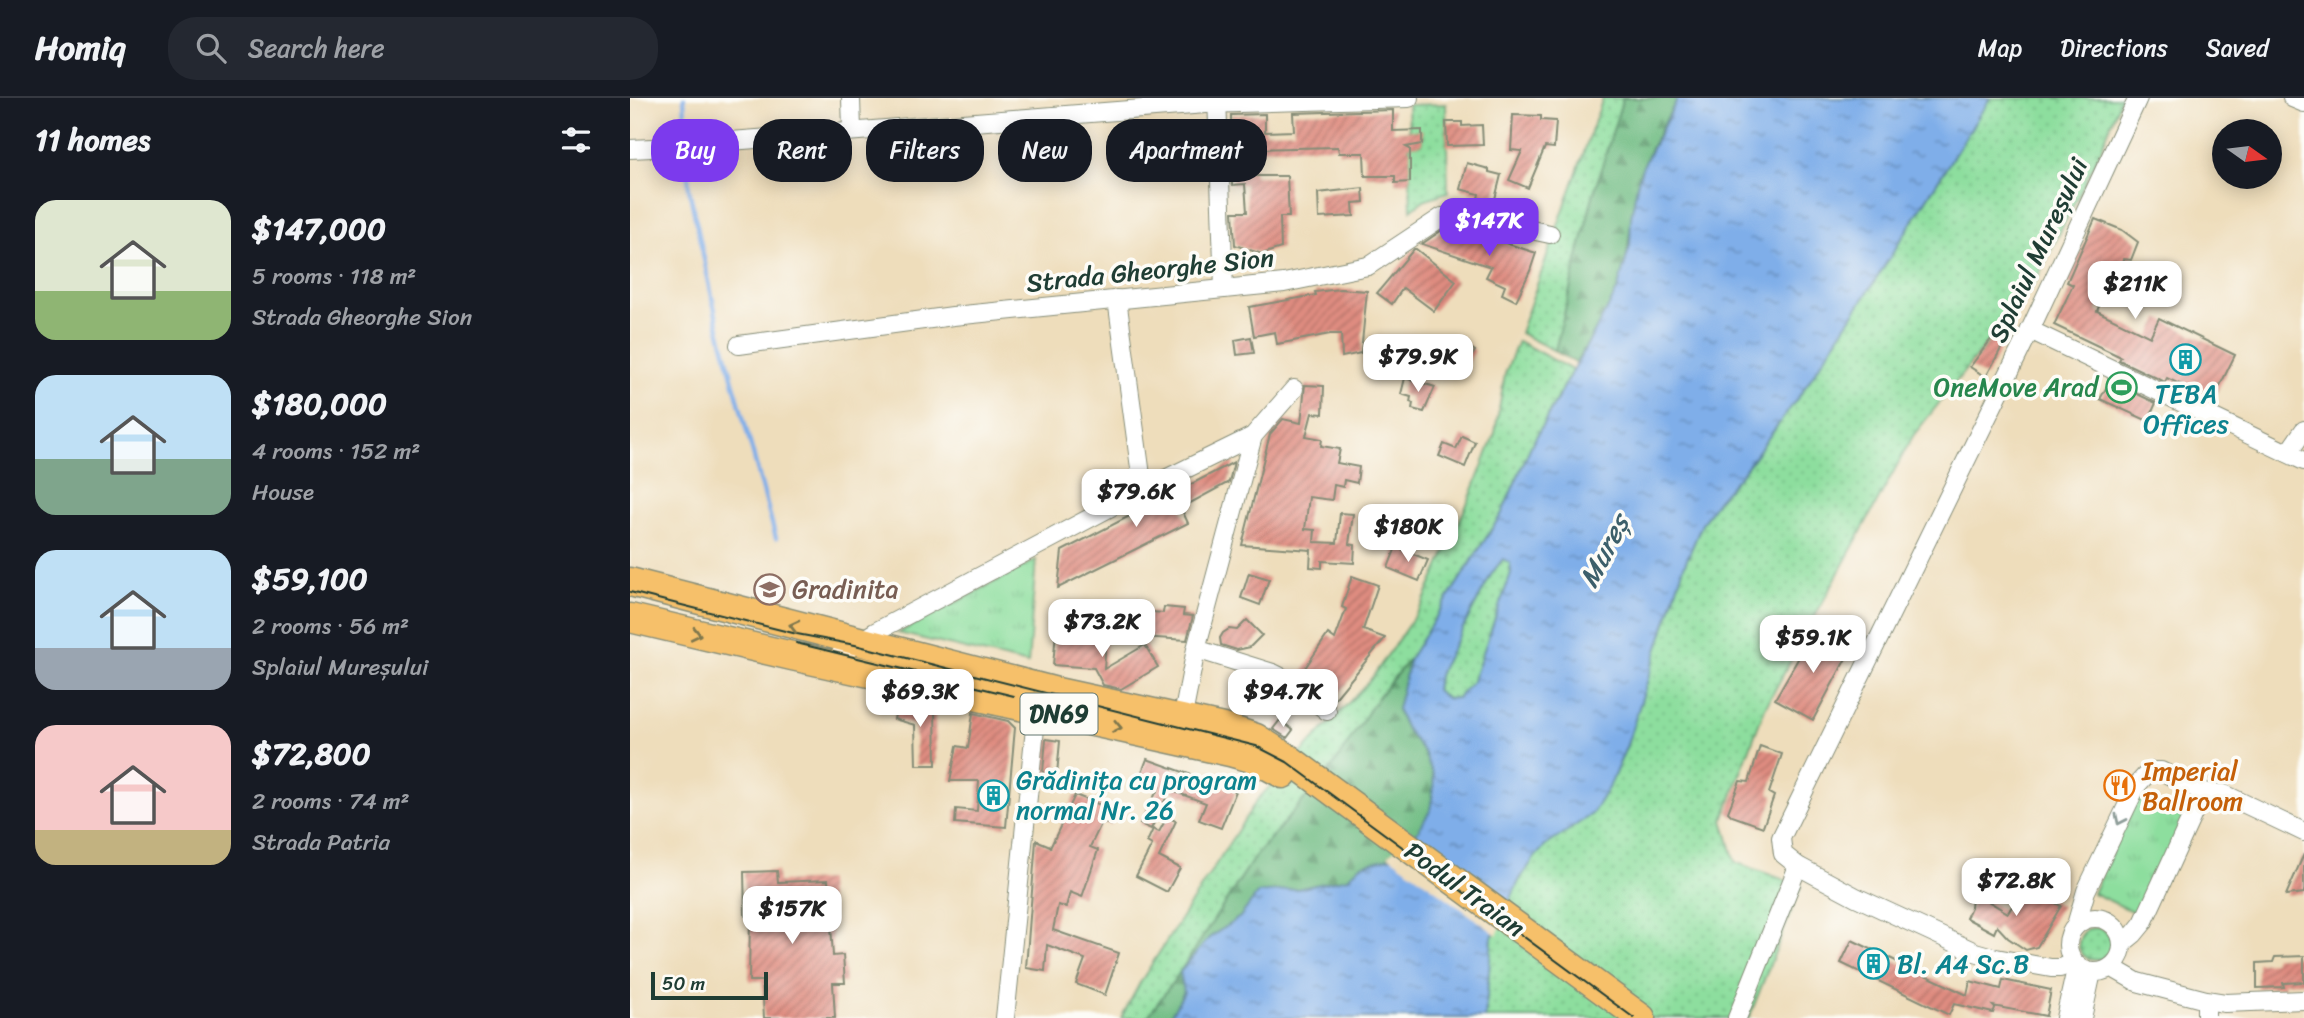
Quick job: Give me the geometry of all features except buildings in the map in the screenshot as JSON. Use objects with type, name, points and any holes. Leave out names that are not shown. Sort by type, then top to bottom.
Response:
[{"type":"main road","name":"DN69","points":[[630,582],[1182,721],[1244,734],[1256,738],[1284,765]]},
{"type":"main road","name":"DN69","points":[[630,618],[1284,765]]},
{"type":"main road","name":"Podul Traian","points":[[1284,765],[1618,1018]]},
{"type":"main road","name":"Podul Traian","points":[[1284,765],[1641,1018]]},
{"type":"street","points":[[851,98],[852,119]]},
{"type":"street","points":[[852,130],[1217,101],[1409,98]]},
{"type":"street","name":"Splaiul Mureșului","points":[[1798,866],[1783,854],[1781,838],[2030,330],[2138,98]]},
{"type":"street","points":[[1217,101],[1224,289]]},
{"type":"street","points":[[630,149],[651,148]]},
{"type":"street","name":"Strada Gheorghe Sion","points":[[739,345],[953,316],[1284,283],[1368,267],[1442,217],[1475,218],[1550,234]]},
{"type":"street","points":[[1117,299],[1143,490]]},
{"type":"street","points":[[2030,330],[2304,461]]},
{"type":"street","points":[[835,664],[841,654],[861,641],[1143,490],[1253,436],[1294,389]]},
{"type":"street","points":[[2287,453],[2304,430]]},
{"type":"street","points":[[1182,721],[1196,649],[1253,436]]},
{"type":"street","points":[[1196,649],[1273,673],[1291,682],[1327,711]]},
{"type":"street","points":[[1005,1018],[1037,709]]},
{"type":"street","points":[[2082,1018],[2081,966],[2068,943],[2086,891],[2137,785],[2154,771],[2161,771],[2203,792],[2224,794],[2304,832]]},
{"type":"street","points":[[2123,943],[2143,923],[2203,792]]},
{"type":"street","points":[[1737,1018],[1798,866],[1856,897],[1975,952],[1996,958],[2051,968],[2112,967],[2137,982],[2206,1009],[2225,1003],[2304,1000]]},
{"type":"street","points":[[2076,925],[2088,918],[2108,920],[2119,930],[2123,943],[2120,956],[2112,967]]},
{"type":"street","points":[[2065,1018],[2081,966]]},
{"type":"green space","points":[[1603,98],[1623,98],[1593,196],[1555,351],[1520,333]]},
{"type":"green space","points":[[1623,98],[1678,98],[1654,141],[1640,175],[1618,287],[1576,363],[1555,351],[1593,196]]},
{"type":"green space","points":[[1990,98],[2121,98],[2100,152],[2035,282],[1913,436],[1765,708],[1723,820],[1735,862],[1801,886],[1749,1018],[1485,1018],[1492,937],[1520,879],[1535,857],[1543,847],[1561,835],[1611,783],[1627,745],[1684,566],[1702,524],[1802,392]]},
{"type":"green space","points":[[1446,104],[1448,192],[1424,200],[1411,210],[1409,145],[1422,144],[1422,131],[1409,131],[1408,105]]},
{"type":"green space","points":[[1518,341],[1572,370],[1530,448],[1502,513],[1410,658],[1378,697],[1334,765],[1256,855],[1147,1018],[1121,1018],[1141,981],[1257,800],[1371,679],[1422,605],[1471,495],[1495,433],[1505,374]]},
{"type":"green space","points":[[1503,559],[1510,563],[1511,574],[1473,681],[1458,698],[1447,699],[1436,690],[1438,675],[1492,573]]},
{"type":"green space","points":[[1036,560],[1028,664],[898,633]]},
{"type":"green space","points":[[1410,658],[1397,710],[1405,727],[1425,754],[1433,775],[1430,811],[1421,828],[1393,857],[1361,865],[1348,878],[1297,889],[1258,893],[1240,917],[1209,938],[1169,1018],[1147,1018],[1256,855],[1334,765],[1378,697]]},
{"type":"green space","points":[[2138,796],[2185,818],[2140,915],[2093,893]]},
{"type":"green space","points":[[2095,928],[2106,933],[2111,944],[2106,955],[2095,960],[2084,955],[2079,944],[2084,933]]},
{"type":"water","name":"Mureș","points":[[1678,98],[1990,98],[1802,392],[1702,524],[1684,566],[1627,745],[1611,783],[1592,814],[1544,847],[1535,857],[1520,879],[1492,937],[1485,1018],[1169,1018],[1184,992],[1180,972],[1209,938],[1240,917],[1258,893],[1297,889],[1348,878],[1361,865],[1393,857],[1416,834],[1430,811],[1433,775],[1425,754],[1405,727],[1397,709],[1410,658],[1502,513],[1530,448],[1617,291],[1630,245],[1631,217],[1642,168]],"holes":[[[1503,559],[1510,563],[1511,573],[1473,681],[1458,698],[1447,699],[1436,690],[1438,675],[1492,573]]]},
{"type":"pier","points":[[1406,839],[1507,914],[1497,935],[1388,855]]},
{"type":"waterway","points":[[684,98],[689,189],[719,329],[776,538]]},
{"type":"tram line","points":[[630,592],[797,634],[855,645],[1256,746],[1287,762],[1634,1018]]},
{"type":"tram line","points":[[796,643],[1014,696]]},
{"type":"place","name":"TEBA Offices","points":[[2186,359]]},
{"type":"place","name":"OneMove Arad","points":[[2121,387]]},
{"type":"place","name":"Gradinita","points":[[769,589]]},
{"type":"place","name":"Imperial Ballroom","points":[[2119,786]]},
{"type":"place","name":"Grădinița cu program normal Nr. 26","points":[[993,795]]},
{"type":"place","name":"Bl. A4 Sc.B","points":[[1874,964]]}]
